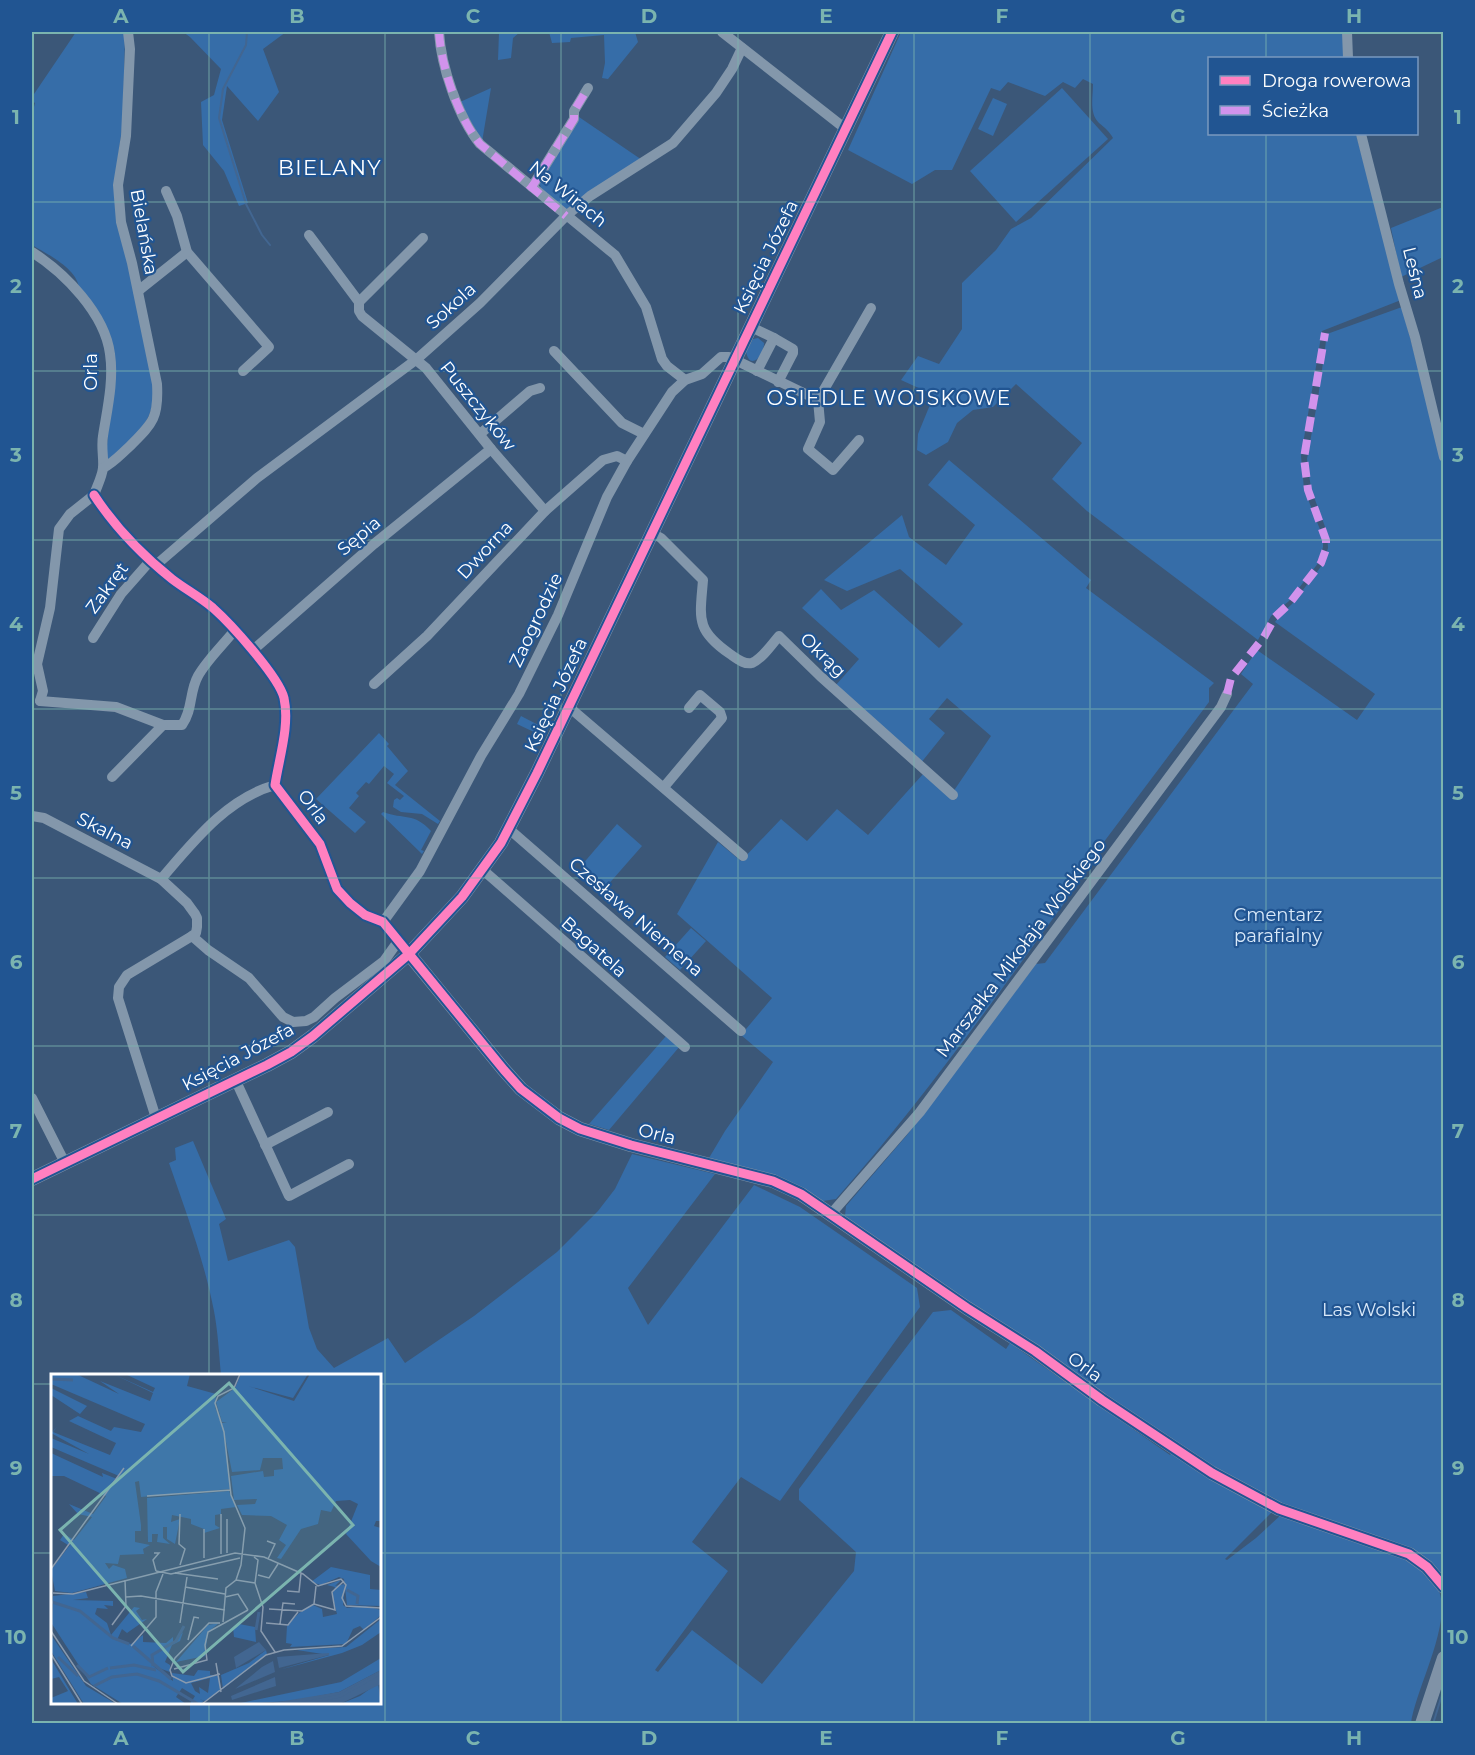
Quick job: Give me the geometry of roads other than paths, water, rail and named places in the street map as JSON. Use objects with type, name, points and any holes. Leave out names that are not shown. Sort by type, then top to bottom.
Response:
[{"type":"street","name":"Bielańska","points":[[103,468],[110,465],[144,434],[152,422],[158,403],[157,384],[122,222],[118,185],[126,136],[130,49],[128,32]]},
{"type":"street","name":"Na Wirach","points":[[439,32],[443,63],[465,122],[472,134],[480,144],[598,240],[621,263],[646,307],[662,359],[685,380]]},
{"type":"street","points":[[722,32],[847,130]]},
{"type":"street","name":"Księcia Józefa","points":[[32,1179],[283,1056],[313,1036],[409,954],[441,922],[483,870],[509,829],[847,130],[892,32]]},
{"type":"street","points":[[1347,32],[1348,57]]},
{"type":"street","name":"Sokola","points":[[153,562],[257,477],[417,359],[480,303],[566,216],[590,196],[673,143],[716,93],[732,69],[742,48]]},
{"type":"street","points":[[532,187],[574,119],[574,111],[588,88]]},
{"type":"street","name":"Leśna","points":[[1361,135],[1399,284],[1415,337],[1443,457]]},
{"type":"street","points":[[166,191],[177,216],[187,252],[269,347],[243,370]]},
{"type":"street","name":"Puszczyków","points":[[309,235],[359,302],[362,316],[417,359],[545,511]]},
{"type":"street","points":[[359,302],[423,238]]},
{"type":"street","name":"Orla","points":[[32,252],[53,265],[80,295],[103,328],[108,342],[111,356],[111,381],[102,443],[103,468],[94,495],[107,515],[153,562],[172,579],[214,609],[277,682],[284,698],[285,720],[275,785],[320,844],[337,889],[366,915],[382,922],[399,940],[521,1089],[559,1118],[580,1129],[631,1145],[772,1181],[801,1194],[1212,1473],[1280,1509],[1409,1554],[1427,1567],[1443,1587]]},
{"type":"street","points":[[138,291],[187,252]]},
{"type":"street","points":[[859,440],[833,470],[808,449],[819,422],[818,400],[871,308]]},
{"type":"street","points":[[751,327],[793,349],[778,382]]},
{"type":"street","points":[[757,371],[774,338]]},
{"type":"street","points":[[554,351],[622,423],[644,434]]},
{"type":"street","name":"Zaogrodzie","points":[[382,922],[420,871],[481,756],[519,694],[558,615],[608,497],[627,461],[672,392],[685,380],[702,374],[721,357],[735,360]]},
{"type":"street","points":[[735,360],[818,400]]},
{"type":"street","points":[[480,434],[530,392],[540,388]]},
{"type":"street","name":"Sępia","points":[[252,651],[374,544],[491,449]]},
{"type":"street","name":"Dworna","points":[[374,684],[427,636],[545,511],[603,460],[617,456],[627,461]]},
{"type":"street","points":[[94,495],[70,514],[59,529],[50,608],[38,664],[43,692],[36,704],[116,707],[163,724],[182,725],[189,716],[191,692],[198,675],[234,631]]},
{"type":"street","name":"Okrąg","points":[[652,533],[661,538],[703,580],[699,611],[707,632],[718,645],[744,662],[751,663],[760,657],[779,636],[820,676],[953,795]]},
{"type":"street","name":"Zakręt","points":[[93,639],[131,581],[153,562]]},
{"type":"street","name":"Marszałka Mikołaja Wolskiego","points":[[831,1214],[920,1112],[1221,707],[1227,694]]},
{"type":"street","points":[[664,787],[722,718],[720,712],[700,695],[689,708]]},
{"type":"street","points":[[569,706],[743,856]]},
{"type":"street","points":[[112,777],[163,724]]},
{"type":"street","points":[[161,879],[195,840],[226,811],[256,791],[275,785]]},
{"type":"street","name":"Skalna","points":[[32,816],[44,818],[161,879],[187,903],[195,914],[197,927],[196,933],[192,936]]},
{"type":"street","name":"Czesława Niemena","points":[[509,829],[741,1031]]},
{"type":"street","name":"Bagatela","points":[[483,870],[685,1047]]},
{"type":"street","points":[[156,1118],[118,998],[119,987],[127,975],[192,936],[249,978],[283,1017],[293,1022],[314,1017],[384,961],[399,940]]},
{"type":"street","points":[[235,1079],[289,1196],[349,1164]]},
{"type":"street","points":[[32,1098],[65,1163]]},
{"type":"street","points":[[265,1145],[328,1112]]},
{"type":"street","points":[[1422,1724],[1443,1658]]},
{"type":"waterway","points":[[247,32],[246,45],[223,89],[219,118],[246,204],[262,235],[270,245]]},
{"type":"waterway","points":[[1433,1724],[1444,1688]]},
{"type":"district","name":"BIELANY","points":[[330,167]]},
{"type":"district","name":"OSIEDLE WOJSKOWE","points":[[889,398]]},
{"type":"park label","name":"Cmentarz parafialny","points":[[1278,925]]},
{"type":"park label","name":"Las Wolski","points":[[1369,1310]]}]
